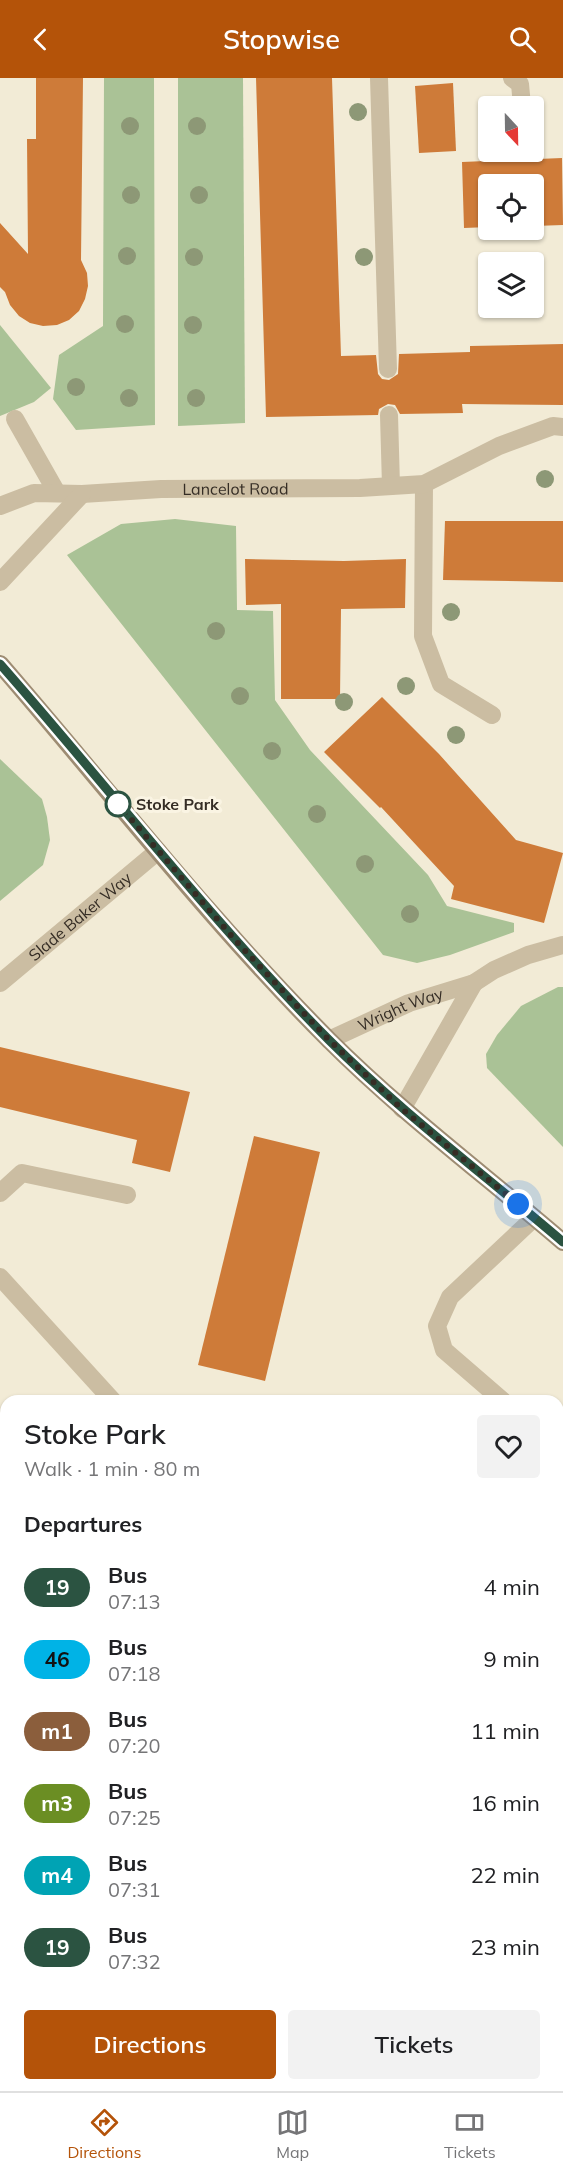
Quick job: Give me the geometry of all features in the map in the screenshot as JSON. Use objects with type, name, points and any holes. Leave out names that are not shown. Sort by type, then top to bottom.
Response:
[{"type":"street","points":[[379,78],[388,369]]},
{"type":"street","points":[[512,78],[520,84],[521,96]]},
{"type":"street","points":[[389,415],[392,486]]},
{"type":"street","points":[[15,419],[57,493]]},
{"type":"street","name":"Lancelot Road","points":[[0,506],[34,493],[82,494],[161,489],[360,489],[424,484],[500,446],[552,426],[563,427]]},
{"type":"street","points":[[424,484],[423,636],[441,684],[492,715]]},
{"type":"street","points":[[0,582],[82,494]]},
{"type":"street","points":[[0,664],[236,941],[329,1040],[402,1109],[563,1242]]},
{"type":"street","name":"Slade Baker Way","points":[[0,983],[158,851]]},
{"type":"street","name":"Wright Way","points":[[329,1040],[409,1003],[474,983],[494,970],[528,955],[563,945]]},
{"type":"street","name":"Wright Way","points":[[402,1109],[474,983]]},
{"type":"street","points":[[0,1192],[22,1173],[127,1195]]},
{"type":"street","points":[[496,1395],[444,1350],[436,1326],[450,1297],[534,1218]]},
{"type":"street","points":[[0,1277],[108,1395]]},
{"type":"green space","points":[[104,78],[154,78],[155,425],[76,430],[53,399],[59,355],[103,326]]},
{"type":"green space","points":[[178,78],[243,78],[245,423],[178,426]]},
{"type":"green space","points":[[0,325],[51,388],[34,402],[0,416]]},
{"type":"green space","points":[[175,519],[236,526],[237,610],[273,611],[275,700],[310,750],[428,875],[447,906],[514,923],[514,932],[450,955],[417,963],[383,955],[67,555],[121,524]]},
{"type":"green space","points":[[0,759],[42,799],[50,840],[43,865],[0,901]]},
{"type":"green space","points":[[558,987],[563,987],[563,1147],[487,1068],[486,1054],[497,1035],[521,1006]]},
{"type":"building","points":[[36,78],[83,78],[81,260],[87,273],[88,286],[79,311],[69,320],[57,325],[43,326],[30,323],[19,316],[0,287],[0,223],[28,254],[27,139],[36,139]]},
{"type":"building","points":[[256,78],[332,78],[341,356],[376,355],[378,374],[382,379],[389,380],[398,374],[399,354],[470,352],[470,346],[563,344],[563,405],[462,404],[463,413],[400,414],[395,405],[388,404],[379,409],[378,415],[266,417]]},
{"type":"building","points":[[453,83],[456,151],[419,153],[415,86]]},
{"type":"building","points":[[562,158],[563,225],[544,226],[544,174],[478,174],[478,227],[464,228],[462,162],[544,162],[544,159]]},
{"type":"building","points":[[445,521],[563,521],[563,582],[443,580]]},
{"type":"building","points":[[245,559],[344,561],[406,559],[405,608],[341,609],[340,699],[281,699],[281,604],[246,605]]},
{"type":"building","points":[[382,697],[439,754],[516,840],[563,853],[544,923],[451,899],[454,886],[381,807],[324,752]]},
{"type":"building","points":[[0,1047],[190,1092],[170,1172],[132,1163],[137,1140],[0,1107]]},
{"type":"building","points":[[254,1136],[320,1152],[265,1381],[198,1365]]},
{"type":"bus line","name":"19","points":[[0,664],[236,941],[329,1040],[402,1109],[563,1242]]},
{"type":"place","name":"Stoke Park","points":[[118,804]]},
{"type":"route","points":[[118,804],[236,941],[329,1040],[402,1109],[518,1204]]}]
